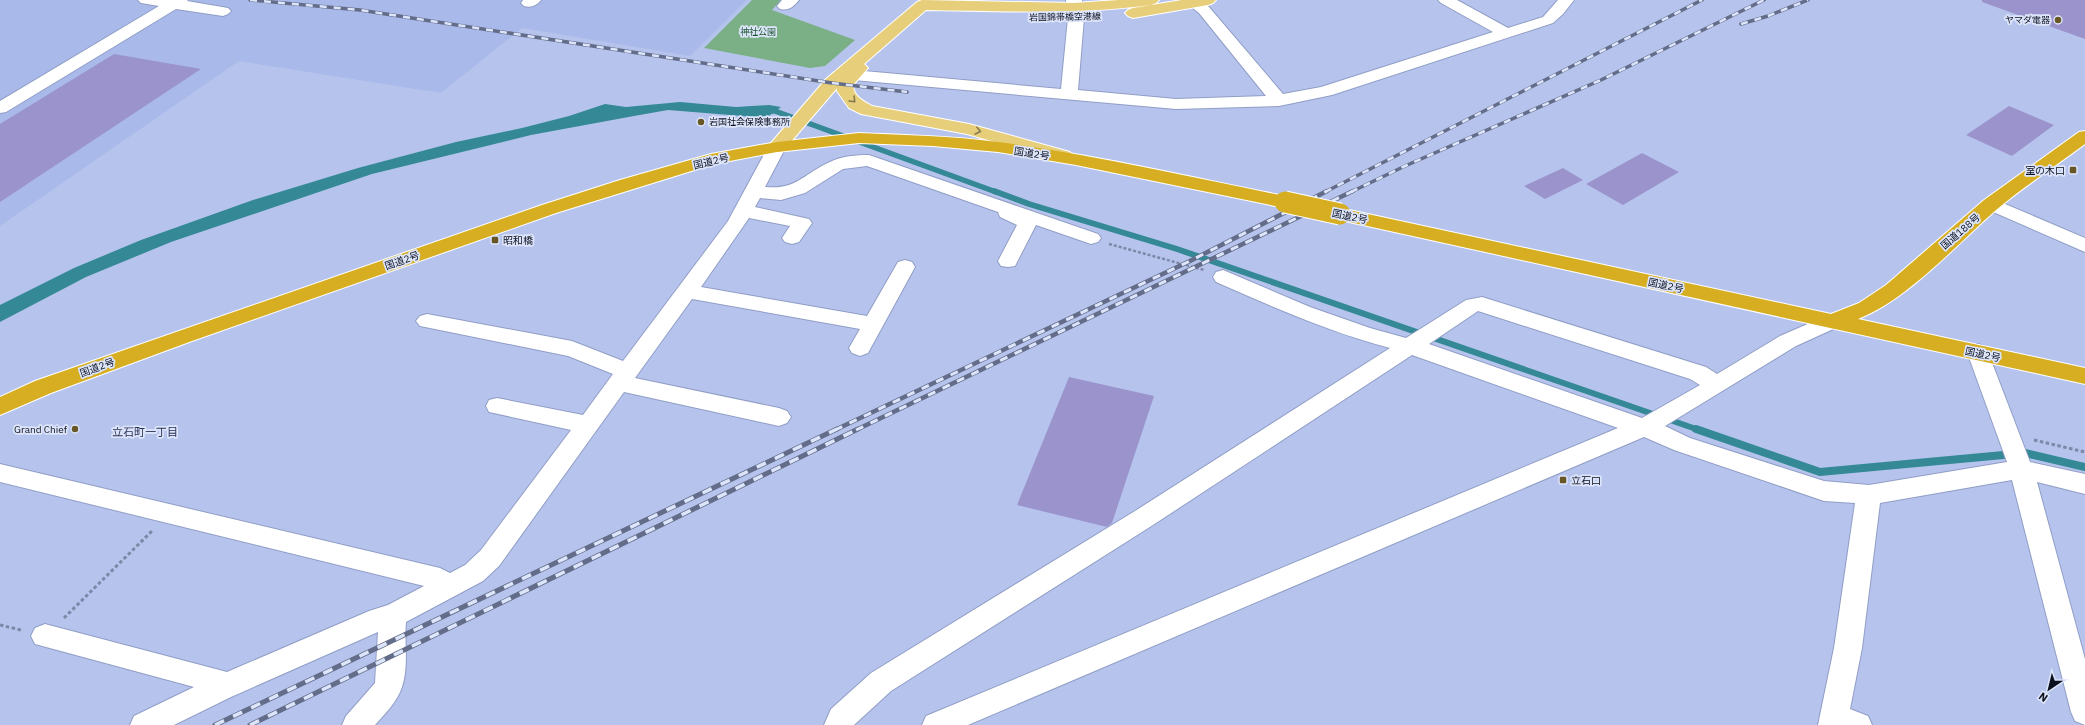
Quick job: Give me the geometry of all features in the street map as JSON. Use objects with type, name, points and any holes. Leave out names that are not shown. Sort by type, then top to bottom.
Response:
[{"type":"highway","name":"国道188号","points":[[1833,321],[1866,308],[1893,290],[1992,204],[2085,136]]},
{"type":"highway","name":"国道2号","points":[[0,406],[43,387],[169,341],[627,184],[711,159],[777,147],[859,138],[934,141],[998,147],[1076,160],[1285,202],[2085,376]]},
{"type":"main road","name":"岩国錦帯橋空港線","points":[[848,75],[924,2],[956,15],[1075,9],[1151,0]]},
{"type":"main road","name":"岩国錦帯橋空港線","points":[[1075,9],[1136,13],[1198,1]]},
{"type":"main road","points":[[777,147],[832,83],[848,75]]},
{"type":"main road","points":[[848,75],[845,91],[855,104],[867,110],[969,129],[1076,160]]},
{"type":"street","points":[[146,0],[176,2],[223,11]]},
{"type":"street","points":[[1446,0],[1506,33]]},
{"type":"street","points":[[848,75],[1176,104],[1213,105],[1279,101],[1298,99],[1326,91],[1548,20],[1558,11],[1566,0]]},
{"type":"street","points":[[1198,1],[1279,101]]},
{"type":"street","points":[[0,108],[176,2]]},
{"type":"street","points":[[1069,95],[1075,9]]},
{"type":"street","points":[[144,725],[221,688],[379,619],[394,615],[474,573],[490,558],[687,291],[743,212],[755,192],[777,147]]},
{"type":"street","points":[[755,192],[781,194],[798,189],[837,165],[869,160],[1091,238]]},
{"type":"street","points":[[992,203],[992,206],[1024,221],[1027,226],[1008,261]]},
{"type":"street","points":[[1992,204],[2085,246]]},
{"type":"street","points":[[743,212],[756,213],[802,223],[792,238]]},
{"type":"street","points":[[860,348],[905,267]]},
{"type":"street","points":[[1222,277],[1303,312],[1389,342],[1424,338],[1623,422],[1649,424],[1682,444],[1824,491],[1869,495],[2019,465],[2085,484]]},
{"type":"street","points":[[687,291],[874,324]]},
{"type":"street","points":[[838,725],[840,718],[881,682],[1150,513],[1424,338],[1473,305],[1482,304],[1698,373],[1717,385]]},
{"type":"street","points":[[427,321],[572,349],[623,377],[779,417]]},
{"type":"street","points":[[936,725],[1649,424],[1681,407],[1788,341],[1833,321]]},
{"type":"street","points":[[1978,352],[2019,465],[2085,712]]},
{"type":"street","points":[[497,406],[588,425]]},
{"type":"street","points":[[0,473],[169,515],[440,579],[445,588]]},
{"type":"street","points":[[1841,722],[1848,648],[1869,495]]},
{"type":"street","points":[[356,725],[388,688],[392,657],[391,627],[394,615]]},
{"type":"street","points":[[45,636],[218,681],[221,688]]},
{"type":"path","points":[[1091,238],[1131,250],[1184,263],[1222,277]]},
{"type":"path","points":[[2007,435],[2085,452]]},
{"type":"path","points":[[0,624],[45,636],[169,515]]},
{"type":"shaded area","points":[[0,0],[747,0],[690,56],[522,28],[441,93],[239,61],[0,226]]},
{"type":"shaded area","points":[[680,102],[736,107],[769,105],[781,107],[766,118],[668,110],[531,135],[372,174],[171,242],[86,277],[0,322],[0,305],[74,268],[141,240],[253,200],[358,168],[456,142],[569,116],[605,104],[626,107]]},
{"type":"green space","name":"神社公園","points":[[752,0],[781,0],[772,10],[855,40],[825,66],[810,68],[704,48]]},
{"type":"building","name":"ヤマダ電器","points":[[1982,0],[2085,0],[2085,39],[1982,2]]},
{"type":"building","points":[[114,54],[201,69],[0,202],[0,124]]},
{"type":"building","points":[[2009,106],[2054,125],[2012,156],[1966,135]]},
{"type":"building","points":[[1642,153],[1679,172],[1623,205],[1586,184]]},
{"type":"building","points":[[1563,168],[1583,180],[1545,199],[1524,186]]},
{"type":"building","points":[[1069,377],[1154,396],[1112,523],[1107,527],[1017,505]]},
{"type":"waterway","points":[[766,111],[775,111],[996,192]]},
{"type":"waterway","points":[[994,191],[1029,204],[1177,249],[1699,430]]},
{"type":"waterway","points":[[1696,429],[1820,472],[2025,453],[2085,467]]},
{"type":"railway","points":[[250,0],[360,10],[832,83],[907,92]]},
{"type":"railway","points":[[1325,192],[1702,0]]},
{"type":"railway","points":[[1351,192],[1405,166],[1601,80],[1764,0]]},
{"type":"railway","points":[[1741,24],[1768,16],[1808,0]]},
{"type":"railway","points":[[835,430],[1190,261],[1327,191]]},
{"type":"railway","points":[[856,430],[1353,191]]},
{"type":"railway","points":[[215,725],[837,429]]},
{"type":"railway","points":[[250,725],[858,429]]},
{"type":"place","name":"ヤマダ電器","points":[[2058,20]]},
{"type":"place","name":"岩国社会保険事務所","points":[[701,122]]},
{"type":"place","name":"室の木口","points":[[2073,170]]},
{"type":"place","name":"昭和橋","points":[[495,240]]},
{"type":"place","name":"Grand Chief","points":[[75,429]]},
{"type":"place","name":"立石口","points":[[1563,480]]},
{"type":"district","name":"立石町一丁目","points":[[145,432]]}]
